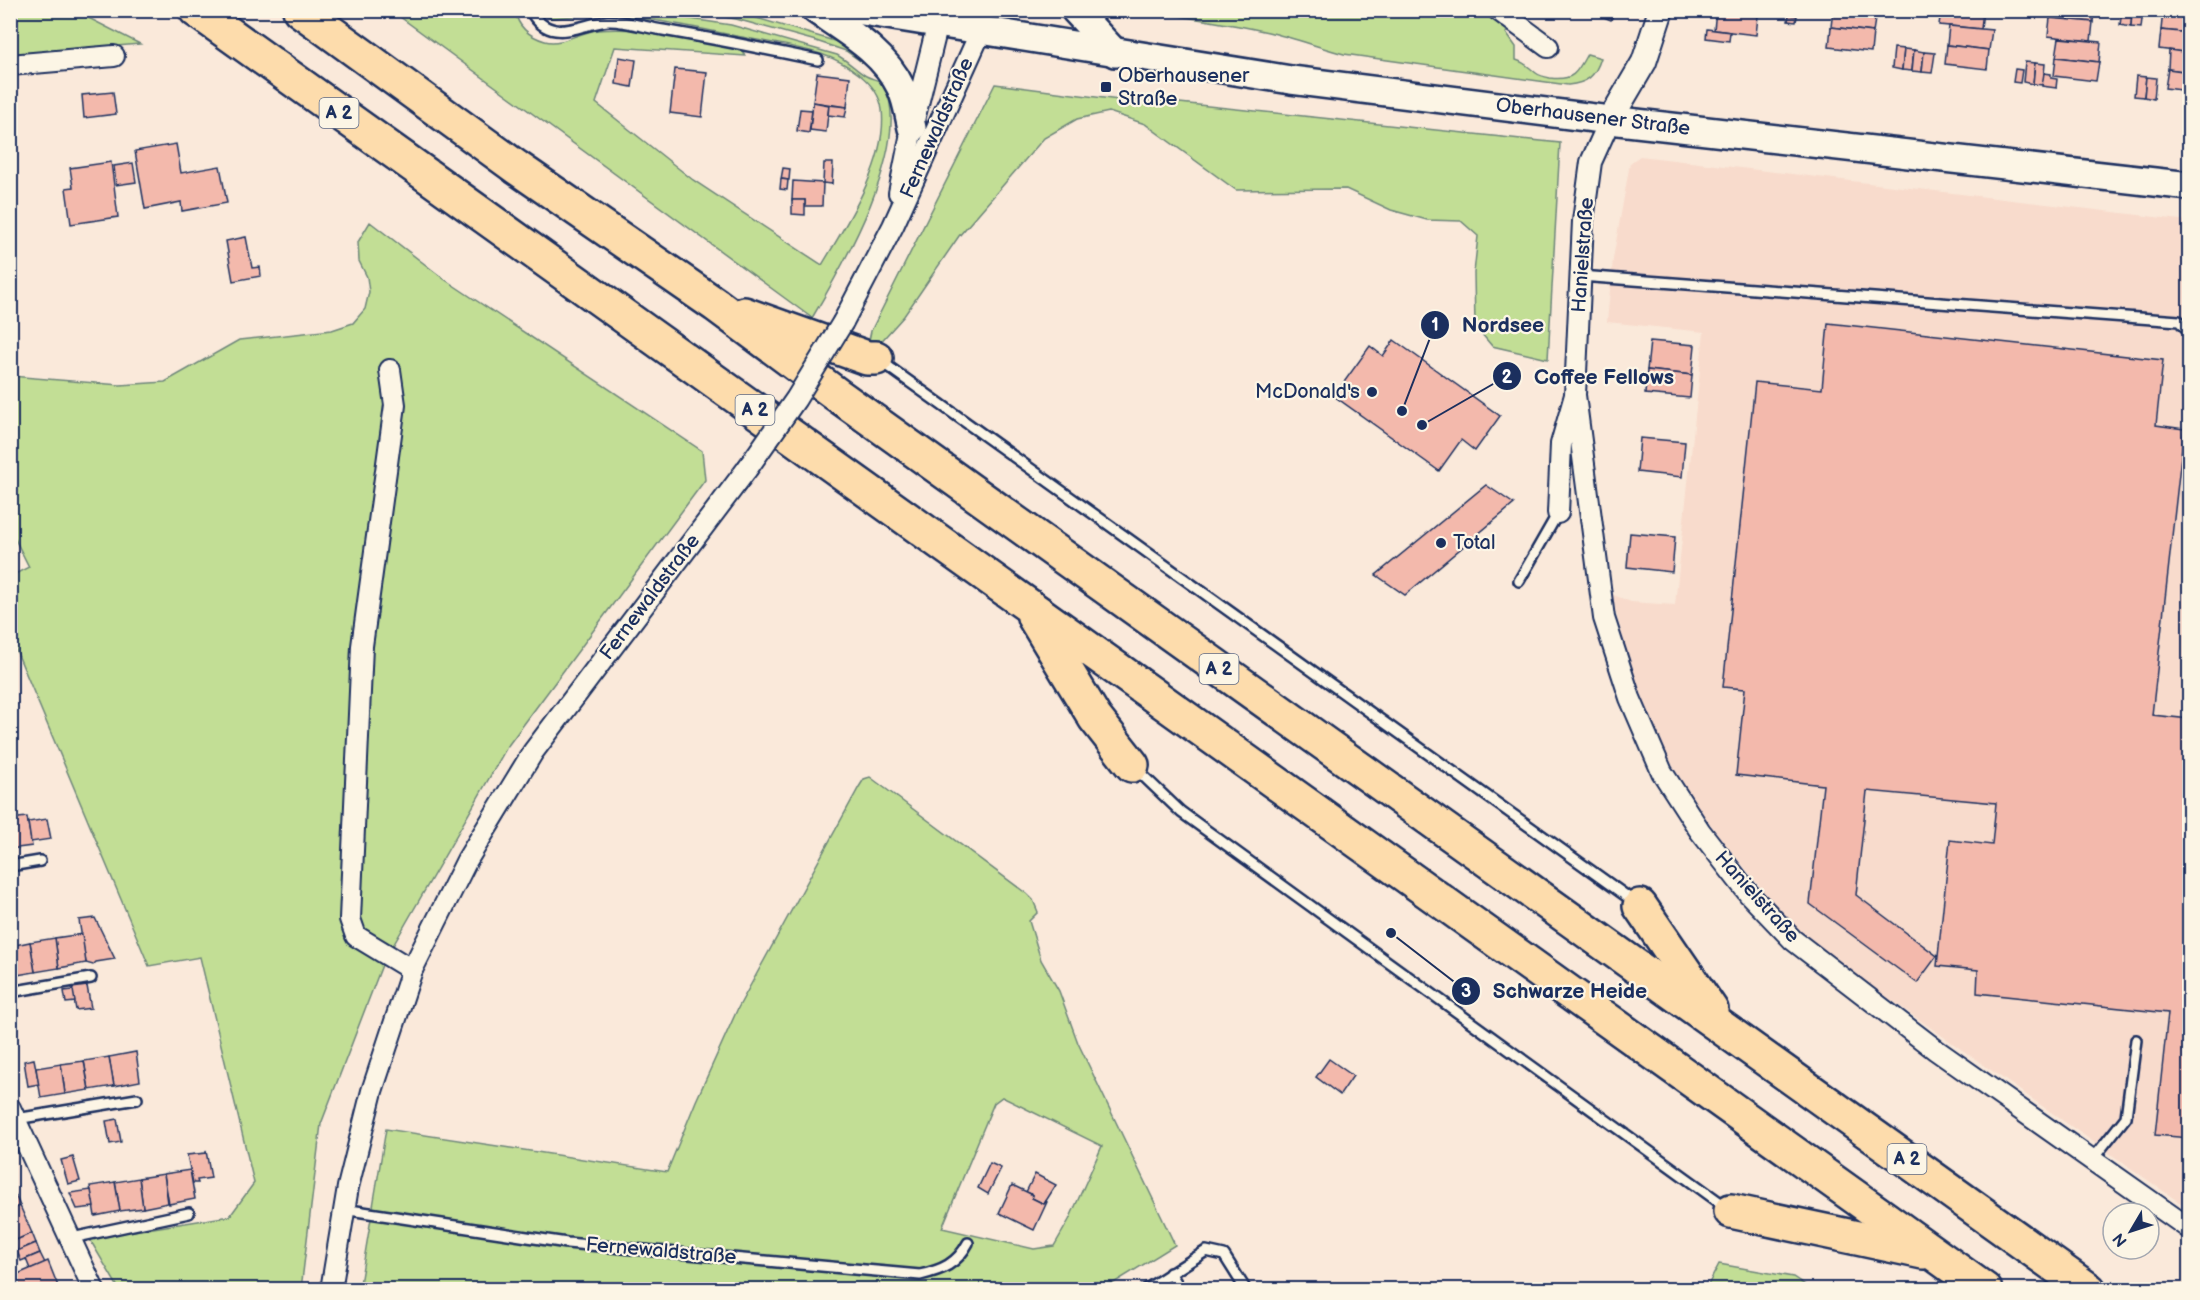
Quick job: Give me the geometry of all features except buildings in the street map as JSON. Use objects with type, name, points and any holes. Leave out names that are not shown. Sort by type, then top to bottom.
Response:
[{"type":"highway","name":"A 2","points":[[196,10],[1985,1290]]},
{"type":"highway","name":"A 2","points":[[300,10],[516,167],[716,305],[1043,543],[2089,1290]]},
{"type":"highway","points":[[716,305],[867,358],[876,358]]},
{"type":"highway","points":[[1027,605],[1095,718],[1132,765]]},
{"type":"highway","points":[[1640,906],[1724,1029]]},
{"type":"highway","points":[[1731,1211],[1936,1255]]},
{"type":"main road","name":"Fernewaldstraße","points":[[816,10],[867,46],[886,67],[901,88],[912,128]]},
{"type":"main road","name":"Oberhausener Straße","points":[[856,10],[985,21],[1115,53],[1281,78],[1610,120],[2190,186]]},
{"type":"main road","points":[[1074,10],[1115,53]]},
{"type":"street","points":[[1498,10],[1548,47]]},
{"type":"street","points":[[1610,120],[1644,62],[1661,10]]},
{"type":"street","name":"Fernewaldstraße","points":[[893,226],[912,128],[940,17]]},
{"type":"street","name":"Fernewaldstraße","points":[[331,1290],[344,1209],[372,1091],[412,970],[467,860],[533,752],[747,469],[796,399],[843,322],[893,226],[985,21]]},
{"type":"street","points":[[10,65],[114,56]]},
{"type":"street","name":"Hanielstraße","points":[[1610,120],[1591,162],[1583,221],[1575,394],[1604,618],[1630,698],[1662,771],[1700,831],[1749,894],[1793,940],[1936,1050],[2190,1229]]},
{"type":"street","points":[[390,370],[395,405],[362,646],[351,919],[356,936],[412,970]]},
{"type":"street","name":"Hanielstraße","points":[[1557,513],[1561,444],[1575,394]]},
{"type":"street","points":[[13,1114],[94,1290]]},
{"type":"lane","points":[[530,10],[535,20],[545,27],[558,31],[575,30],[610,21],[748,45],[818,60]]},
{"type":"lane","points":[[1580,276],[2179,321],[2190,332]]},
{"type":"lane","points":[[876,358],[1640,906]]},
{"type":"lane","points":[[1519,581],[1557,513]]},
{"type":"lane","points":[[1132,765],[1181,812],[1731,1211]]},
{"type":"lane","points":[[10,866],[40,861]]},
{"type":"lane","points":[[10,992],[91,978]]},
{"type":"lane","points":[[2092,1160],[2126,1117],[2136,1040]]},
{"type":"lane","points":[[13,1114],[137,1099]]},
{"type":"lane","name":"Fernewaldstraße","points":[[344,1209],[567,1243],[920,1275],[948,1267],[958,1259],[968,1243]]},
{"type":"lane","points":[[72,1238],[189,1214]]},
{"type":"lane","points":[[1145,1290],[1206,1251],[1224,1255],[1246,1290]]},
{"type":"lane","points":[[1170,1273],[1181,1290]]},
{"type":"shaded area","points":[[1640,156],[2189,221],[2189,1209],[1834,960],[1801,934],[1715,831],[1670,762],[1647,711],[1628,657],[1611,594],[1631,602],[1675,605],[1704,332],[1607,322],[1613,259],[1630,163]]},
{"type":"green space","points":[[11,10],[75,11],[140,44],[11,55]]},
{"type":"green space","points":[[392,11],[515,11],[525,30],[545,41],[558,42],[585,33],[614,29],[651,31],[743,51],[745,56],[615,47],[596,103],[693,180],[822,265],[864,191],[879,150],[882,110],[880,100],[868,82],[840,62],[821,54],[776,43],[619,14],[603,13],[551,18],[538,11],[638,11],[731,25],[837,55],[866,76],[881,82],[885,87],[891,112],[889,141],[882,172],[856,238],[812,318]]},
{"type":"green space","points":[[687,11],[733,11],[851,46],[871,66],[846,51],[816,41],[736,19]]},
{"type":"green space","points":[[1148,11],[1484,11],[1509,28],[1506,33],[1516,47],[1516,60],[1541,76],[1558,79],[1569,77],[1577,71],[1587,54],[1601,58],[1596,70],[1589,78],[1580,83],[1568,85],[1344,54],[1268,32]]},
{"type":"green space","points":[[995,84],[1119,100],[1170,102],[1560,143],[1548,359],[1492,346],[1475,326],[1474,273],[1478,236],[1461,221],[1427,220],[1391,210],[1346,189],[1236,190],[1145,124],[1109,112],[1077,119],[1044,138],[959,236],[904,316],[877,346],[868,345],[871,331]]},
{"type":"green space","points":[[370,222],[444,279],[702,451],[705,480],[507,747],[382,965],[321,1124],[301,1289],[119,1289],[89,1238],[230,1216],[254,1183],[200,957],[149,966],[11,638],[11,576],[29,567],[11,531],[11,376],[120,385],[165,382],[239,340],[332,330],[353,323],[365,309],[369,292],[367,277],[359,261],[358,242]]},
{"type":"green space","points":[[870,777],[1033,900],[1038,912],[1029,921],[1041,960],[1059,991],[1078,1043],[1175,1245],[1104,1289],[359,1290],[386,1129],[667,1172],[738,1008],[864,779]],"holes":[[[1002,1097],[1102,1146],[1069,1220],[1054,1246],[1034,1249],[942,1228],[994,1103]]]},
{"type":"green space","points":[[1719,1264],[1793,1277],[1811,1289],[1706,1289]]},
{"type":"place","name":"Oberhausener Straße","points":[[1106,87]]},
{"type":"place","name":"McDonald's","points":[[1372,392]]},
{"type":"place","name":"Nordsee","points":[[1402,411]]},
{"type":"place","name":"Coffee Fellows","points":[[1422,425]]},
{"type":"place","name":"Total","points":[[1441,543]]},
{"type":"place","name":"Schwarze Heide","points":[[1391,933]]}]
